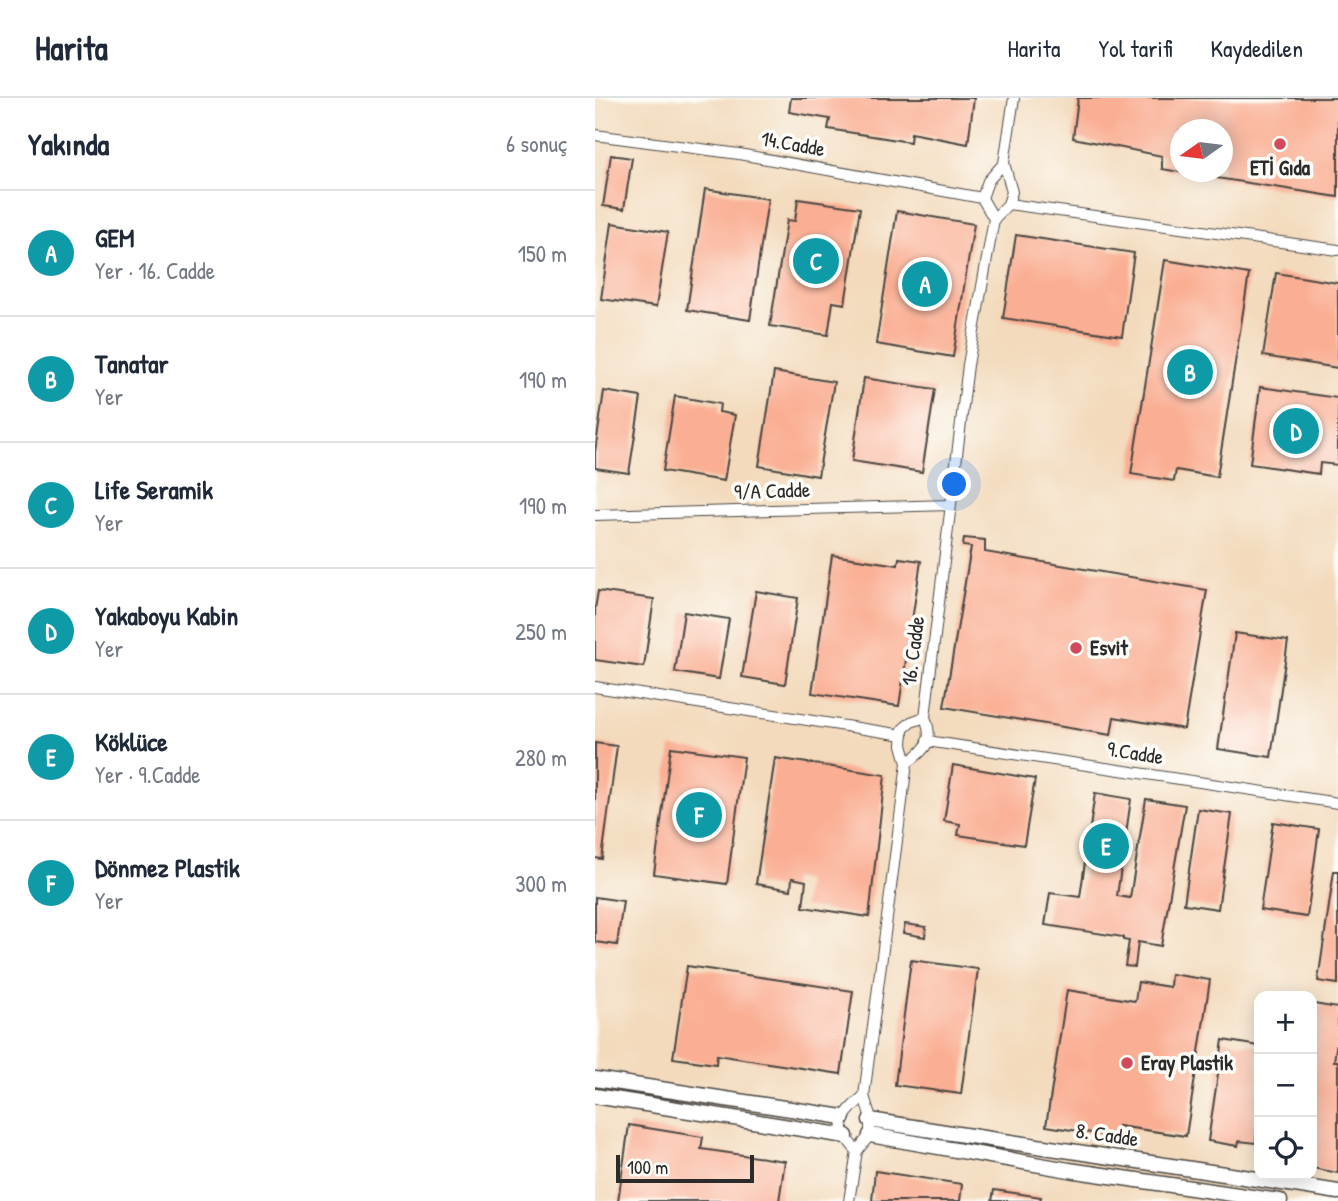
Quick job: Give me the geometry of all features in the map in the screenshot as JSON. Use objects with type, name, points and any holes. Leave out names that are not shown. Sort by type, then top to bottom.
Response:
[{"type":"street","points":[[1004,163],[988,181],[982,198],[994,219],[1007,204],[1012,192],[1004,163],[1014,98]]},
{"type":"street","name":"14.Cadde","points":[[595,135],[739,154],[982,198]]},
{"type":"street","points":[[1007,204],[1338,250]]},
{"type":"street","name":"16. Cadde","points":[[927,741],[930,731],[925,717],[968,365],[994,219]]},
{"type":"street","name":"9/A Cadde","points":[[595,515],[951,505]]},
{"type":"street","points":[[595,687],[903,735]]},
{"type":"street","points":[[849,1201],[857,1151],[870,1128],[870,1115],[864,1096],[908,763],[902,745],[903,729],[911,722],[925,717]]},
{"type":"street","points":[[908,763],[924,751],[927,741]]},
{"type":"street","name":"9.Cadde","points":[[927,741],[1338,803]]},
{"type":"street","points":[[595,1079],[843,1117]]},
{"type":"street","points":[[595,1096],[846,1136]]},
{"type":"street","points":[[857,1151],[848,1141],[842,1125],[843,1117],[864,1096]]},
{"type":"street","name":"8. Cadde","points":[[870,1128],[988,1139],[1338,1192]]},
{"type":"street","name":"8. Cadde","points":[[870,1128],[1069,1170],[1280,1201]]},
{"type":"building","points":[[791,98],[974,98],[968,144],[911,133],[910,142],[828,129],[830,119],[789,112]]},
{"type":"building","name":"ETİ Gıda","points":[[1078,98],[1338,98],[1338,197],[1233,181],[1233,119],[1170,119],[1170,170],[1162,169],[1162,156],[1073,138]]},
{"type":"building","points":[[611,155],[632,158],[624,209],[603,206]]},
{"type":"building","points":[[705,189],[768,199],[750,320],[687,310]]},
{"type":"building","points":[[798,199],[860,208],[845,304],[833,302],[828,335],[770,326],[787,220],[795,221]]},
{"type":"building","points":[[897,211],[974,224],[953,357],[876,344]]},
{"type":"building","points":[[612,223],[668,232],[656,307],[601,299]]},
{"type":"building","points":[[1016,235],[1134,253],[1122,336],[1003,318]]},
{"type":"building","points":[[1165,260],[1249,274],[1217,477],[1176,470],[1174,481],[1131,474]]},
{"type":"building","points":[[1276,273],[1338,283],[1338,368],[1263,356]]},
{"type":"building","points":[[774,372],[834,382],[818,476],[759,466]]},
{"type":"building","points":[[864,378],[935,389],[922,472],[852,461]]},
{"type":"building","points":[[1260,387],[1338,398],[1338,465],[1320,463],[1319,474],[1250,464]]},
{"type":"building","points":[[604,391],[641,397],[629,473],[595,468]]},
{"type":"building","points":[[675,396],[720,404],[719,412],[735,415],[724,481],[663,471]]},
{"type":"building","name":"Esvit","points":[[964,538],[985,540],[985,552],[1207,590],[1184,729],[1114,717],[1111,735],[944,707],[971,547],[963,546]]},
{"type":"building","points":[[832,555],[898,565],[899,558],[921,561],[899,706],[812,693]]},
{"type":"building","points":[[598,591],[654,599],[644,667],[595,660],[595,609]]},
{"type":"building","points":[[756,591],[798,598],[785,684],[742,677]]},
{"type":"building","points":[[684,612],[729,619],[719,679],[675,672]]},
{"type":"building","points":[[1235,633],[1288,641],[1271,757],[1218,749]]},
{"type":"building","points":[[595,743],[617,746],[602,859],[595,858]]},
{"type":"building","points":[[671,747],[744,757],[727,884],[654,874]]},
{"type":"building","points":[[775,758],[885,775],[869,917],[803,907],[806,881],[792,878],[791,890],[756,884]]},
{"type":"building","points":[[953,765],[1035,779],[1024,845],[958,835],[960,824],[944,821]]},
{"type":"building","points":[[1095,793],[1131,799],[1117,896],[1130,898],[1146,799],[1185,805],[1161,946],[1138,942],[1135,967],[1125,966],[1129,941],[1123,940],[1123,937],[1045,925],[1050,893],[1080,897]]},
{"type":"building","points":[[1198,809],[1232,814],[1218,909],[1184,904]]},
{"type":"building","points":[[1273,822],[1319,829],[1307,917],[1260,910]]},
{"type":"building","points":[[1334,871],[1338,871],[1338,984],[1318,981]]},
{"type":"building","points":[[595,897],[623,901],[617,945],[595,942]]},
{"type":"building","points":[[905,924],[926,927],[925,937],[903,933]]},
{"type":"building","points":[[911,960],[978,969],[961,1094],[895,1085]]},
{"type":"building","points":[[687,966],[853,991],[841,1074],[717,1055],[716,1064],[673,1058]]},
{"type":"building","name":"Eray Plastik","points":[[1171,974],[1210,980],[1186,1136],[1118,1126],[1117,1137],[1046,1126],[1067,990],[1135,1001],[1138,982],[1170,987]]},
{"type":"building","points":[[1317,1004],[1338,1008],[1334,1061],[1338,1061],[1338,1173],[1317,1169]]},
{"type":"building","points":[[1223,1040],[1254,1045],[1254,1143],[1239,1141],[1238,1146],[1208,1141]]},
{"type":"building","points":[[629,1125],[703,1137],[701,1149],[785,1161],[779,1201],[618,1201]]},
{"type":"building","points":[[875,1171],[962,1184],[960,1201],[872,1201]]},
{"type":"building","points":[[994,1190],[1041,1197],[1040,1201],[992,1201]]},
{"type":"place","name":"ETİ Gıda","points":[[1280,144]]},
{"type":"place","name":"Life Seramik","points":[[816,261]]},
{"type":"place","name":"GEM","points":[[925,284]]},
{"type":"place","name":"Tanatar","points":[[1190,372]]},
{"type":"place","name":"Yakaboyu Kabin","points":[[1296,431]]},
{"type":"place","name":"Esvit","points":[[1076,648]]},
{"type":"place","name":"Dönmez Plastik","points":[[699,815]]},
{"type":"place","name":"Köklüce","points":[[1106,846]]},
{"type":"place","name":"Eray Plastik","points":[[1127,1063]]}]
